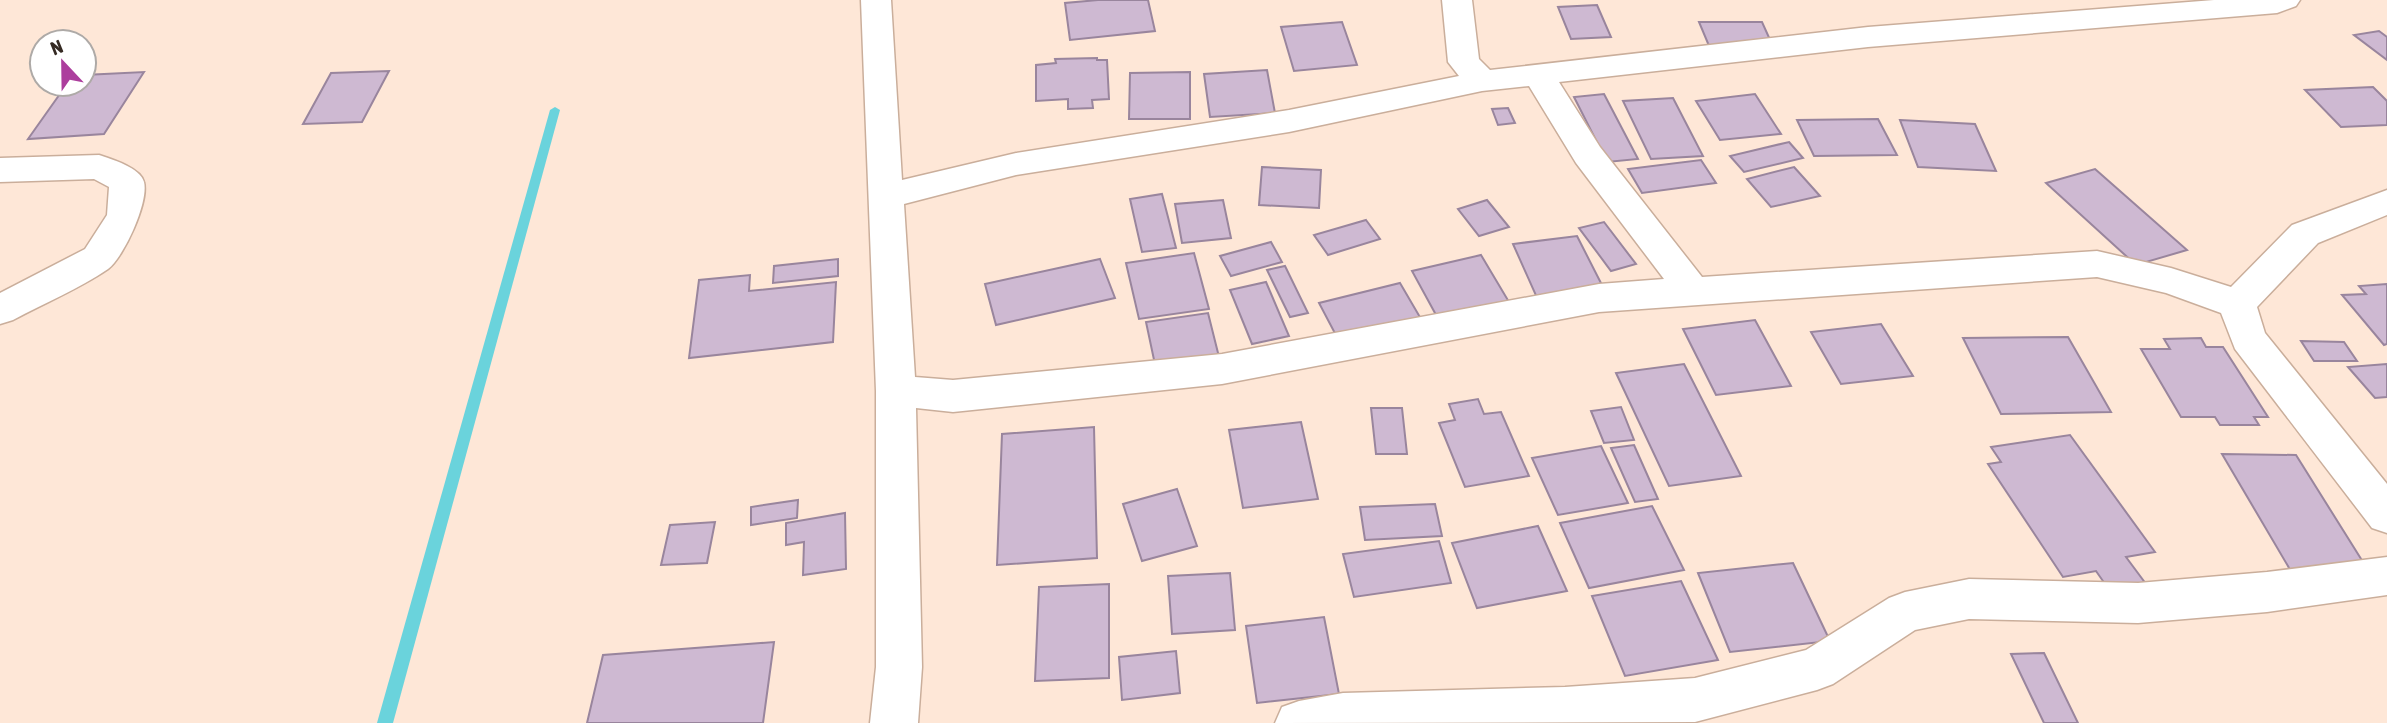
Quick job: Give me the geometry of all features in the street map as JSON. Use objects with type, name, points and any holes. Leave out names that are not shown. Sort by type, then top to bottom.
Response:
[{"type":"street","points":[[876,0],[896,391],[899,667],[894,723]]},
{"type":"street","points":[[1457,0],[1464,62],[1482,80]]},
{"type":"street","points":[[887,196],[1016,164],[1289,121],[1482,80],[1868,37],[2251,7],[2277,4],[2285,0]]},
{"type":"street","points":[[1538,74],[1588,155],[1693,291]]},
{"type":"street","points":[[0,170],[99,167],[127,181],[124,216],[98,258],[0,310]]},
{"type":"street","points":[[2237,304],[2305,234],[2387,202]]},
{"type":"street","points":[[896,391],[953,396],[1222,369],[1599,298],[2097,264],[2171,281],[2237,304]]},
{"type":"street","points":[[2237,304],[2248,339],[2387,515]]},
{"type":"street","points":[[1299,723],[1343,715],[1564,709],[1695,700],[1817,669],[1905,611],[1969,599],[2138,603],[2267,592],[2387,576]]},
{"type":"building","points":[[1148,0],[1155,31],[1070,40],[1065,3]]},
{"type":"building","points":[[1597,5],[1611,37],[1571,39],[1558,7]]},
{"type":"building","points":[[1342,22],[1357,65],[1294,71],[1281,27]]},
{"type":"building","points":[[1699,22],[1762,22],[1776,53],[1712,53]]},
{"type":"building","points":[[2379,31],[2387,37],[2387,60],[2354,35]]},
{"type":"building","points":[[1055,59],[1107,60],[1109,99],[1092,100],[1093,108],[1068,109],[1068,99],[1036,101],[1036,65],[1056,63]]},
{"type":"building","points":[[1267,70],[1275,113],[1210,117],[1204,74]]},
{"type":"building","points":[[389,71],[362,122],[303,124],[331,73]]},
{"type":"building","points":[[144,72],[104,134],[28,139],[57,98],[98,98],[98,74]]},
{"type":"building","points":[[1190,72],[1190,119],[1129,119],[1130,73]]},
{"type":"building","points":[[2373,87],[2387,101],[2387,125],[2341,127],[2305,90]]},
{"type":"building","points":[[1604,94],[1638,159],[1607,162],[1574,97]]},
{"type":"building","points":[[1755,94],[1781,134],[1720,140],[1696,101]]},
{"type":"building","points":[[1673,98],[1703,156],[1651,159],[1623,101]]},
{"type":"building","points":[[1508,108],[1515,123],[1498,125],[1492,109]]},
{"type":"building","points":[[1878,119],[1897,155],[1814,156],[1797,120]]},
{"type":"building","points":[[1900,120],[1975,124],[1996,171],[1918,167]]},
{"type":"building","points":[[1789,142],[1803,158],[1744,172],[1730,156]]},
{"type":"building","points":[[1701,160],[1716,183],[1642,193],[1628,169]]},
{"type":"building","points":[[1262,167],[1321,170],[1319,208],[1259,205]]},
{"type":"building","points":[[1794,167],[1820,196],[1771,207],[1747,179]]},
{"type":"building","points":[[2095,169],[2187,250],[2136,265],[2046,183]]},
{"type":"building","points":[[1162,194],[1176,248],[1142,252],[1130,199]]},
{"type":"building","points":[[1223,200],[1231,238],[1182,243],[1175,204]]},
{"type":"building","points":[[1487,200],[1509,227],[1479,236],[1458,209]]},
{"type":"building","points":[[1366,220],[1380,239],[1328,255],[1314,235]]},
{"type":"building","points":[[1604,222],[1636,264],[1611,271],[1579,228]]},
{"type":"building","points":[[1577,236],[1605,291],[1538,300],[1513,244]]},
{"type":"building","points":[[1271,242],[1282,262],[1231,276],[1220,256]]},
{"type":"building","points":[[1194,253],[1209,309],[1139,319],[1126,263]]},
{"type":"building","points":[[1481,255],[1512,307],[1441,324],[1412,271]]},
{"type":"building","points":[[838,259],[838,276],[773,283],[774,266]]},
{"type":"building","points":[[1100,259],[1115,298],[996,325],[985,284]]},
{"type":"building","points":[[1285,266],[1308,313],[1290,317],[1267,270]]},
{"type":"building","points":[[750,275],[749,291],[836,282],[833,342],[689,358],[699,280]]},
{"type":"building","points":[[1266,282],[1289,336],[1252,344],[1230,290]]},
{"type":"building","points":[[1400,283],[1431,336],[1348,358],[1319,303]]},
{"type":"building","points":[[2387,284],[2387,344],[2384,345],[2342,295],[2366,294],[2359,286]]},
{"type":"building","points":[[1208,313],[1221,365],[1157,374],[1146,322]]},
{"type":"building","points":[[1755,320],[1791,386],[1716,395],[1683,329]]},
{"type":"building","points":[[1881,324],[1913,376],[1841,384],[1811,332]]},
{"type":"building","points":[[2068,337],[2111,412],[2001,414],[1963,338]]},
{"type":"building","points":[[2201,338],[2206,347],[2223,347],[2268,417],[2254,417],[2259,425],[2220,425],[2215,417],[2181,417],[2141,349],[2170,349],[2164,339]]},
{"type":"building","points":[[2301,341],[2344,342],[2357,361],[2314,361]]},
{"type":"building","points":[[1684,364],[1741,476],[1669,486],[1616,373]]},
{"type":"building","points":[[2387,364],[2387,397],[2375,398],[2348,367]]},
{"type":"building","points":[[1478,399],[1484,414],[1501,412],[1529,476],[1465,487],[1439,423],[1455,420],[1449,404]]},
{"type":"building","points":[[1621,407],[1634,440],[1604,443],[1591,411]]},
{"type":"building","points":[[1371,408],[1402,408],[1407,454],[1376,454]]},
{"type":"building","points":[[1301,422],[1318,499],[1243,508],[1229,430]]},
{"type":"building","points":[[1094,427],[1097,558],[997,565],[1002,434]]},
{"type":"building","points":[[2070,435],[2155,552],[2126,557],[2149,588],[2112,594],[2096,571],[2063,577],[1988,464],[2001,462],[1991,447]]},
{"type":"building","points":[[1634,445],[1658,499],[1635,502],[1611,448]]},
{"type":"building","points":[[1601,446],[1628,503],[1558,515],[1532,458]]},
{"type":"building","points":[[2222,454],[2296,455],[2373,578],[2295,578]]},
{"type":"building","points":[[1177,489],[1197,546],[1142,561],[1123,504]]},
{"type":"building","points":[[798,500],[797,518],[751,525],[751,507]]},
{"type":"building","points":[[1435,504],[1442,536],[1365,540],[1360,507]]},
{"type":"building","points":[[1652,506],[1684,570],[1589,588],[1560,523]]},
{"type":"building","points":[[845,513],[846,569],[803,575],[804,542],[786,545],[786,523]]},
{"type":"building","points":[[715,522],[707,563],[661,565],[670,525]]},
{"type":"building","points":[[1538,526],[1567,591],[1477,608],[1452,543]]},
{"type":"building","points":[[1439,541],[1451,583],[1354,597],[1343,554]]},
{"type":"building","points":[[1793,563],[1830,641],[1730,652],[1698,573]]},
{"type":"building","points":[[1230,573],[1235,630],[1172,634],[1168,576]]},
{"type":"building","points":[[1681,581],[1718,660],[1625,676],[1592,596]]},
{"type":"building","points":[[1109,584],[1109,678],[1035,681],[1039,587]]},
{"type":"building","points":[[1324,617],[1339,694],[1257,703],[1246,626]]},
{"type":"building","points":[[774,642],[763,723],[587,723],[603,655]]},
{"type":"building","points":[[1176,651],[1180,693],[1122,700],[1119,657]]},
{"type":"building","points":[[2044,653],[2078,723],[2044,723],[2011,654]]},
{"type":"waterway","points":[[385,723],[555,110]]}]
